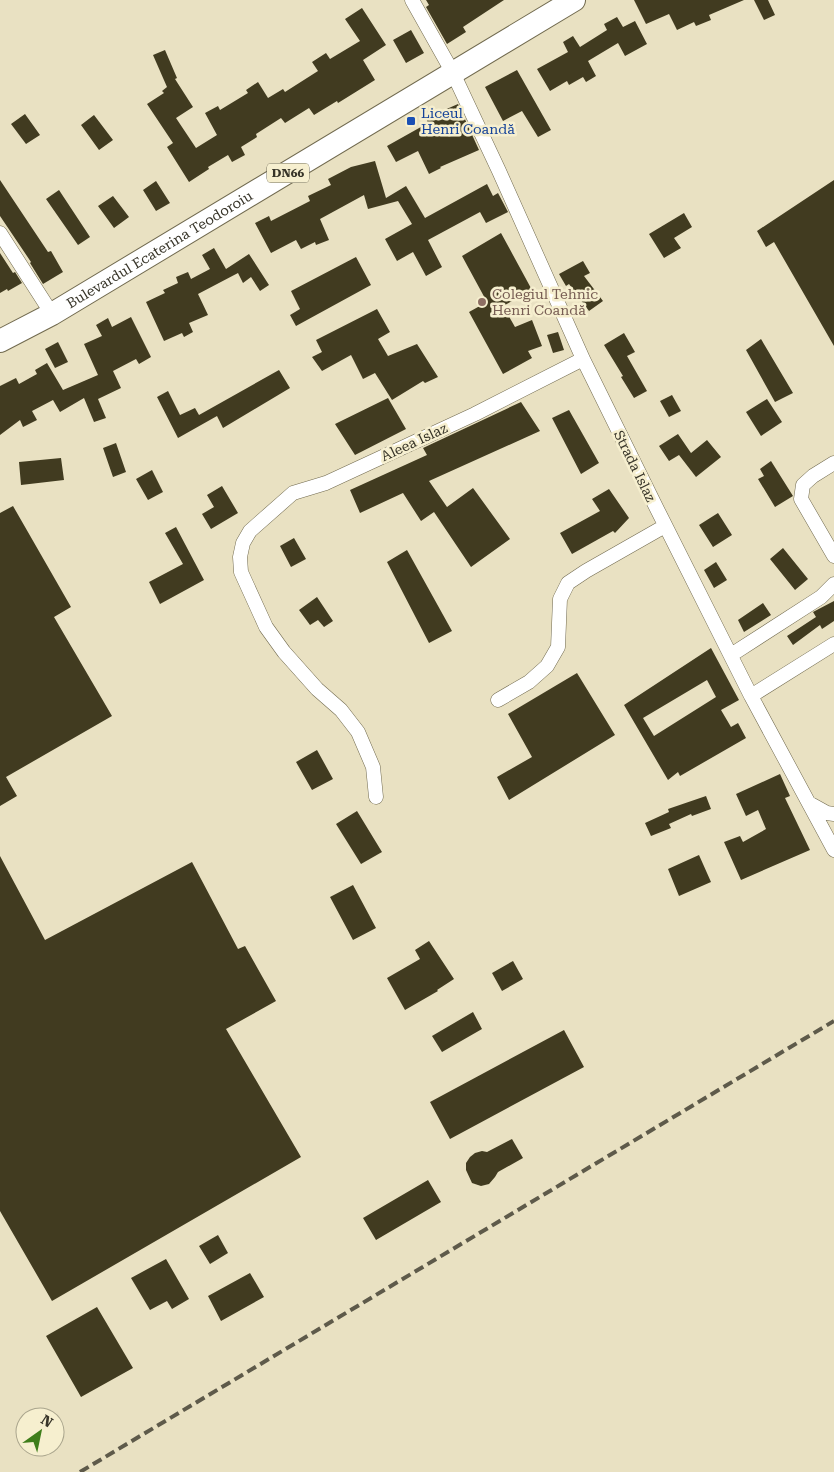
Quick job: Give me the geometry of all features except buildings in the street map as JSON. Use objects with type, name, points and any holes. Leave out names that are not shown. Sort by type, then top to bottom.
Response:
[{"type":"main road","name":"Bulevardul Ecaterina Teodoroiu","points":[[0,340],[48,308],[449,67],[552,0]]},
{"type":"main road","name":"Bulevardul Ecaterina Teodoroiu","points":[[449,67],[574,0]]},
{"type":"main road","name":"Bulevardul Ecaterina Teodoroiu","points":[[0,325],[48,308]]},
{"type":"street","name":"Strada Islaz","points":[[412,0],[449,67],[499,171],[583,359],[665,526],[751,696],[834,850]]},
{"type":"street","points":[[0,233],[48,308]]},
{"type":"street","name":"Aleea Islaz","points":[[376,797],[373,767],[358,732],[341,710],[317,689],[284,652],[266,627],[241,572],[240,558],[243,543],[250,531],[293,493],[326,483],[475,414],[583,359]]},
{"type":"street","points":[[834,463],[813,476],[803,485],[801,499],[834,556]]},
{"type":"street","points":[[498,700],[529,682],[548,666],[558,647],[560,599],[568,584],[586,571],[665,526]]},
{"type":"street","points":[[730,655],[821,596],[834,584]]},
{"type":"street","points":[[751,696],[834,644]]},
{"type":"street","points":[[809,803],[827,813],[834,814]]},
{"type":"railway","points":[[80,1472],[834,1021]]},
{"type":"place","name":"Liceul Henri Coandă","points":[[411,121]]},
{"type":"place","name":"Colegiul Tehnic Henri Coandă","points":[[482,302]]}]
